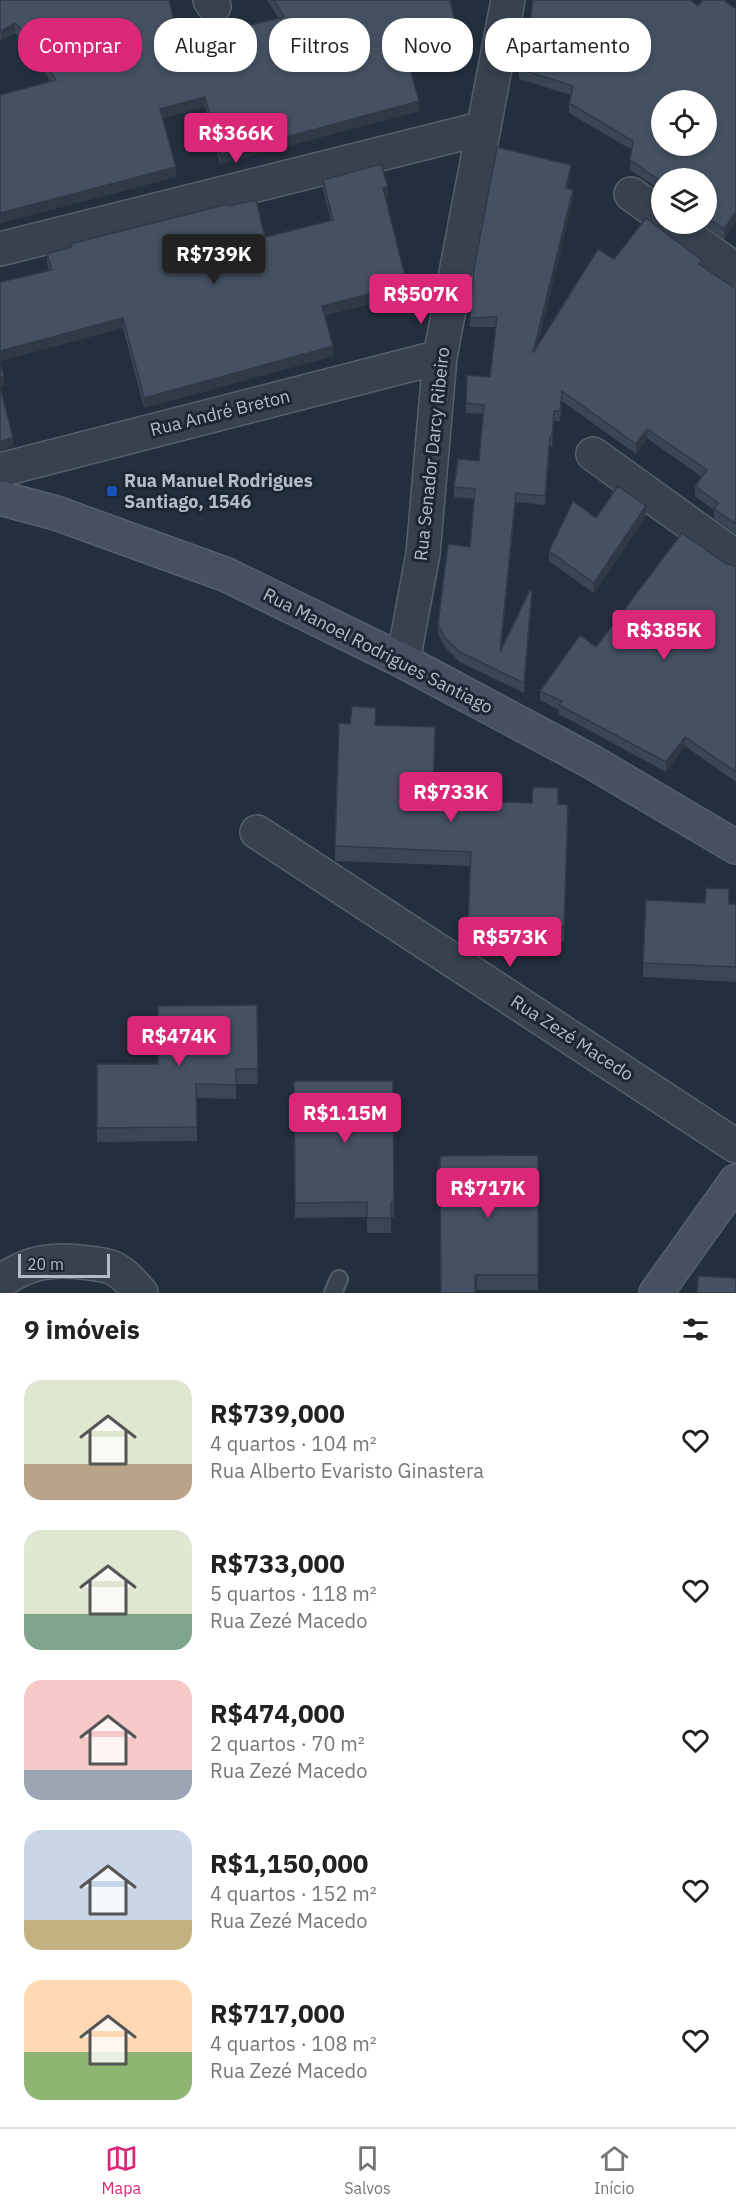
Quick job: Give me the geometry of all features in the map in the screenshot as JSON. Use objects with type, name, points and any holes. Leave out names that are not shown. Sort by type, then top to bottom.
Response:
[{"type":"main road","name":"Rua Manoel Rodrigues Santiago","points":[[0,498],[56,513],[227,575],[403,661],[592,762],[736,847]]},
{"type":"main road","points":[[656,1293],[736,1181]]},
{"type":"street","name":"Rua Senador Darcy Ribeiro","points":[[403,661],[423,554],[440,357],[508,0]]},
{"type":"street","points":[[0,249],[484,128]]},
{"type":"street","points":[[631,194],[651,208]]},
{"type":"street","points":[[685,234],[736,270]]},
{"type":"street","name":"Rua André Breton","points":[[0,470],[440,357]]},
{"type":"street","points":[[593,454],[736,557]]},
{"type":"street","name":"Rua Zezé Macedo","points":[[256,832],[736,1146]]},
{"type":"street","points":[[0,1283],[13,1272],[40,1261],[77,1261],[112,1267],[141,1293]]},
{"type":"building","points":[[0,0],[169,0],[173,18],[154,18],[154,72],[257,72],[257,23],[269,21],[269,72],[370,72],[370,18],[280,18],[284,17],[274,0],[450,0],[454,18],[382,18],[382,72],[411,72],[419,101],[220,155],[205,97],[160,109],[176,167],[0,213],[0,95],[56,80],[51,72],[142,72],[142,18],[18,18],[18,26],[15,23],[1,31]]},
{"type":"building","points":[[533,0],[690,0],[698,6],[703,0],[723,0],[736,9],[736,212],[724,229],[717,224],[717,168],[651,168],[651,174],[630,160],[633,141],[569,103],[573,86],[529,72],[651,72],[651,18],[531,18]]},
{"type":"building","points":[[497,147],[571,165],[566,188],[573,190],[533,353],[598,249],[614,259],[646,218],[651,222],[651,234],[667,234],[702,260],[699,264],[736,289],[736,524],[714,509],[718,503],[695,486],[707,470],[647,429],[636,444],[562,391],[560,411],[554,411],[545,496],[516,493],[500,652],[530,590],[532,591],[524,683],[460,652],[445,638],[438,624],[448,544],[470,547],[475,489],[454,487],[458,459],[479,461],[484,405],[466,403],[467,375],[490,377],[497,317],[470,318],[474,269]]},
{"type":"building","points":[[381,164],[388,187],[383,188],[407,284],[322,306],[333,346],[144,398],[123,318],[0,351],[0,282],[52,270],[47,254],[71,247],[70,244],[228,204],[229,206],[256,200],[265,237],[333,220],[323,180]]},
{"type":"building","points":[[0,364],[4,376],[0,377]]},
{"type":"building","points":[[0,387],[13,437],[0,442]]},
{"type":"building","points":[[618,486],[646,506],[594,583],[549,551],[573,501],[596,518]]},
{"type":"building","points":[[682,533],[725,563],[736,566],[736,772],[685,737],[666,762],[559,705],[562,701],[540,691],[580,635],[596,647]]},
{"type":"building","points":[[352,706],[376,708],[375,725],[435,727],[433,799],[532,803],[533,787],[558,788],[558,804],[568,805],[564,927],[468,923],[471,852],[335,846],[339,723],[350,724]]},
{"type":"building","points":[[706,888],[729,889],[729,904],[736,904],[736,967],[643,963],[646,900],[705,903]]},
{"type":"building","points":[[257,1005],[258,1069],[236,1069],[236,1085],[196,1084],[197,1127],[97,1128],[97,1064],[158,1064],[158,1006]]},
{"type":"building","points":[[294,1081],[393,1081],[394,1202],[391,1202],[391,1218],[367,1218],[367,1202],[295,1203]]},
{"type":"building","points":[[538,1155],[538,1275],[477,1275],[475,1276],[475,1293],[441,1293],[440,1156]]},
{"type":"building","points":[[698,1276],[736,1278],[736,1293],[697,1293]]},
{"type":"place","name":"Rua Manuel Rodrigues Santiago, 1546","points":[[112,491]]}]
